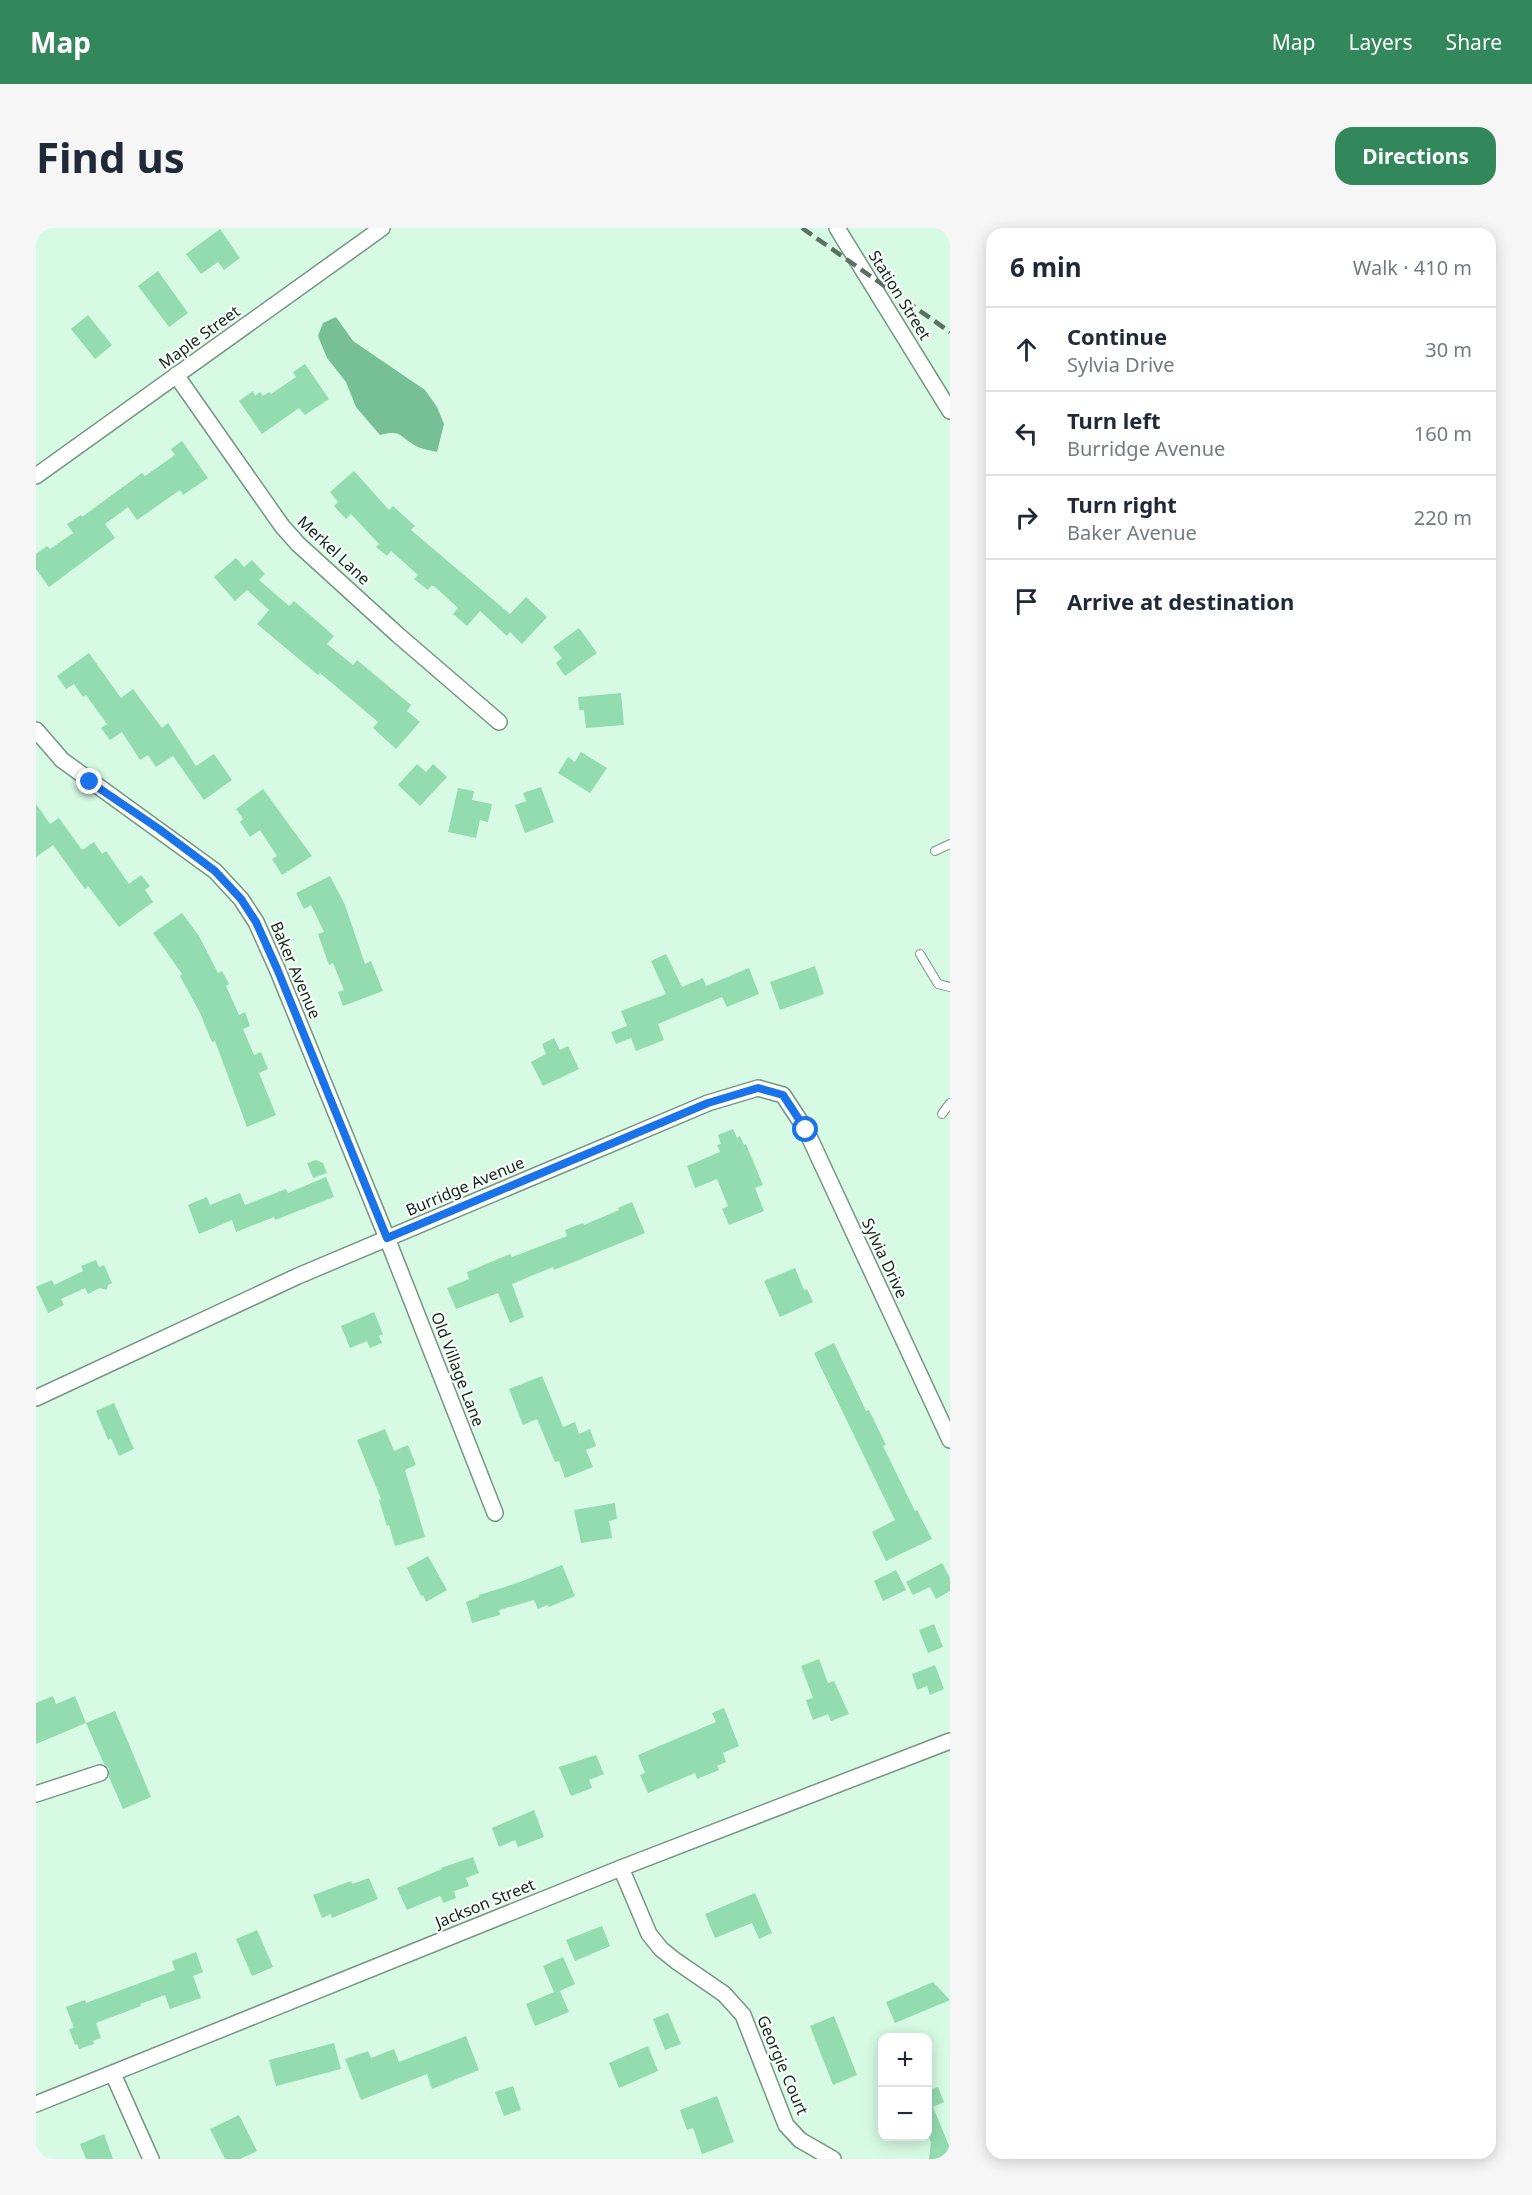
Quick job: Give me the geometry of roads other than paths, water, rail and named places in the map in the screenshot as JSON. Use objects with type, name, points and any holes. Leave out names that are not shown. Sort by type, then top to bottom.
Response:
[{"type":"street","name":"Maple Street","points":[[36,476],[382,228]]},
{"type":"street","name":"Station Street","points":[[837,228],[950,411]]},
{"type":"street","name":"Merkel Lane","points":[[176,375],[282,526],[298,544],[398,635],[499,722]]},
{"type":"street","name":"Baker Avenue","points":[[36,730],[62,760],[192,853],[215,871],[241,899],[265,939],[387,1238]]},
{"type":"street","name":"Burridge Avenue","points":[[36,1398],[298,1275],[708,1103],[758,1088],[783,1095]]},
{"type":"street","name":"Sylvia Drive","points":[[783,1095],[806,1130],[950,1440]]},
{"type":"street","name":"Old Village Lane","points":[[387,1238],[495,1513]]},
{"type":"street","name":"Jackson Street","points":[[36,2104],[621,1868],[950,1741]]},
{"type":"street","points":[[36,1794],[100,1773]]},
{"type":"street","name":"Georgie Court","points":[[621,1868],[649,1935],[676,1961],[724,1994],[743,2015],[786,2125],[800,2140],[833,2159]]},
{"type":"street","points":[[113,2074],[151,2159]]},
{"type":"lane","points":[[935,851],[950,844]]},
{"type":"lane","points":[[920,954],[938,984],[950,987]]},
{"type":"lane","points":[[942,1114],[950,1103]]},
{"type":"railway","points":[[802,228],[950,332]]}]
